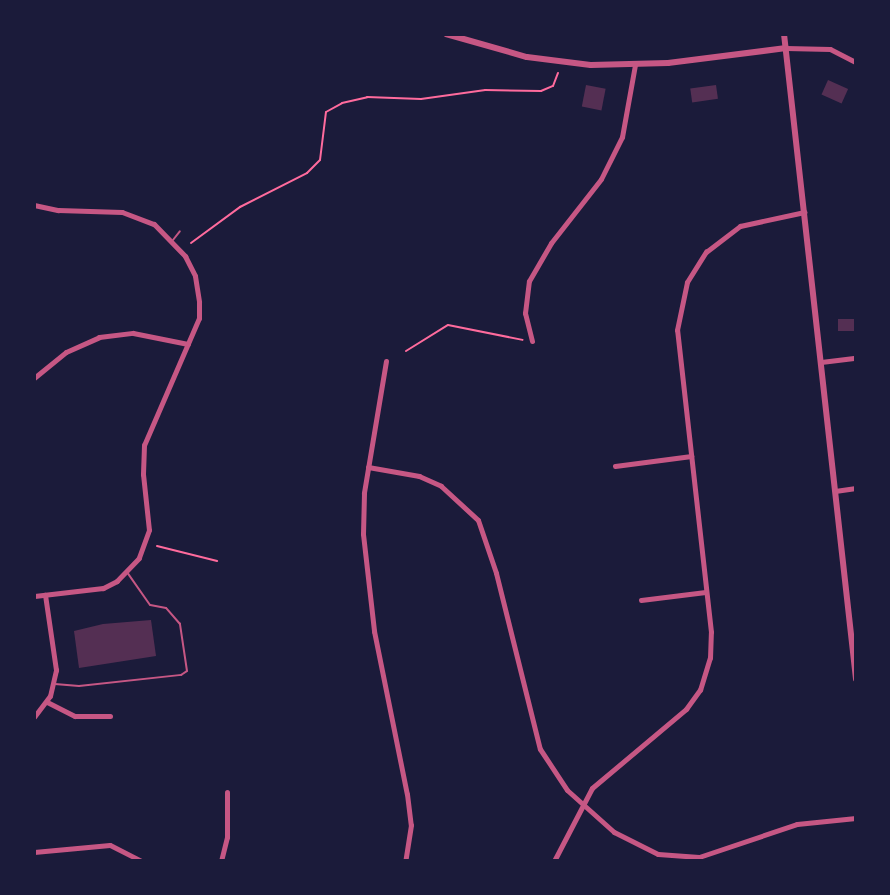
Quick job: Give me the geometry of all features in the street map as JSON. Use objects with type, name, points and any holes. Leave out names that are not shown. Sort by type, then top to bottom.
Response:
[{"type":"street","points":[[446,34],[548,60],[635,65],[786,48],[830,49],[856,62]]},
{"type":"street","points":[[784,34],[856,679]]},
{"type":"street","points":[[532,341],[525,313],[529,281],[551,243],[601,179],[622,137],[635,65]]},
{"type":"street","points":[[34,205],[58,210],[122,212],[154,224],[173,240],[191,267],[197,284],[199,318],[144,445],[143,474],[149,530],[139,558],[127,572],[103,588],[34,596]]},
{"type":"street","points":[[554,861],[592,788],[677,720],[700,690],[711,650],[677,330],[687,282],[706,252],[740,226],[804,212]]},
{"type":"street","points":[[34,378],[66,352],[99,337],[133,333],[188,344]]},
{"type":"street","points":[[821,362],[856,358]]},
{"type":"street","points":[[386,361],[368,467],[363,534],[366,577],[411,825],[405,861]]},
{"type":"street","points":[[615,466],[691,456]]},
{"type":"street","points":[[368,467],[419,476],[441,486],[478,520],[496,573],[540,749],[550,768],[582,805],[637,847],[672,857],[709,855],[797,824],[856,818]]},
{"type":"street","points":[[835,491],[856,488]]},
{"type":"street","points":[[641,600],[706,592]]},
{"type":"street","points":[[34,717],[47,702],[56,670],[45,595]]},
{"type":"street","points":[[47,702],[75,716],[110,716]]},
{"type":"street","points":[[221,861],[227,837],[227,792]]},
{"type":"street","points":[[34,852],[110,845],[141,861]]},
{"type":"lane","points":[[173,240],[180,231]]},
{"type":"lane","points":[[54,684],[79,686],[181,675],[187,671],[180,624],[166,608],[150,605],[127,572]]},
{"type":"path","points":[[191,243],[240,207],[307,173],[320,160],[326,112],[342,103],[367,97],[421,99],[485,90],[541,91],[553,86],[558,73]]},
{"type":"path","points":[[406,351],[448,325],[532,341]]},
{"type":"path","points":[[157,546],[217,561]]},
{"type":"building","points":[[828,80],[848,89],[842,104],[821,95]]},
{"type":"building","points":[[586,85],[606,89],[601,110],[582,107]]},
{"type":"building","points":[[716,85],[718,99],[692,102],[690,89]]},
{"type":"building","points":[[838,319],[856,319],[856,331],[838,331]]},
{"type":"building","points":[[151,620],[156,656],[79,668],[74,631],[103,624]]}]
